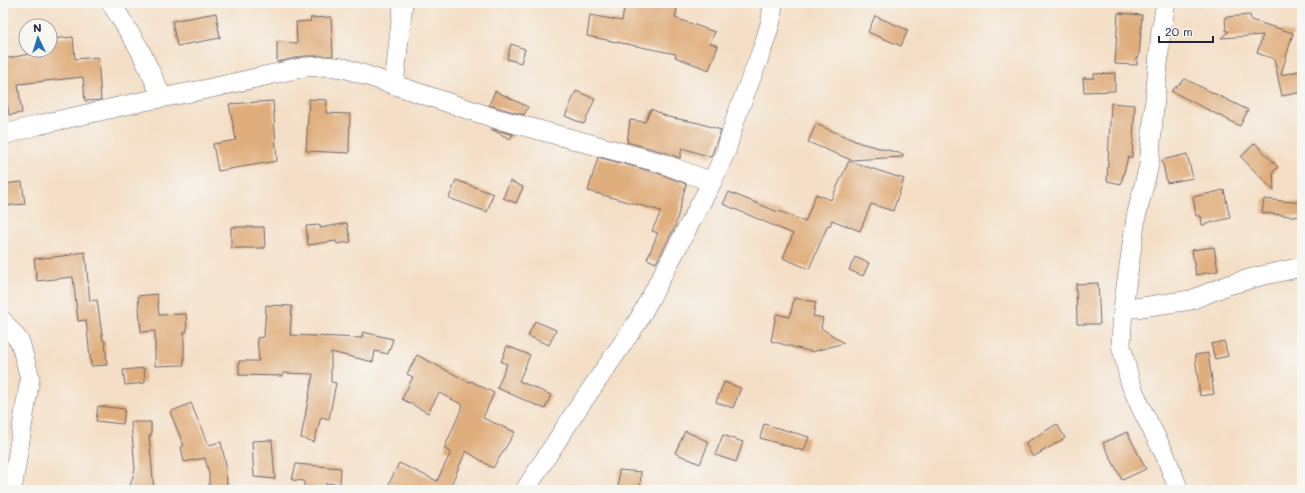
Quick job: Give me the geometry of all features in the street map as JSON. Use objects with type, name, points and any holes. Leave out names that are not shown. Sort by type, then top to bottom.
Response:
[{"type":"street","points":[[111,3],[139,48],[162,97]]},
{"type":"street","points":[[394,85],[403,3]]},
{"type":"street","points":[[526,490],[574,414],[638,322],[712,182],[726,150],[736,117],[762,50],[771,21],[773,3]]},
{"type":"street","points":[[1166,3],[1161,31],[1149,165],[1136,217],[1123,308],[1121,345],[1130,382],[1141,408],[1165,455],[1179,490]]},
{"type":"street","points":[[3,135],[38,125],[162,97],[305,67],[325,66],[344,68],[494,118],[661,163],[712,182]]},
{"type":"street","points":[[1123,308],[1135,308],[1190,300],[1228,285],[1302,267]]},
{"type":"street","points":[[3,322],[20,342],[30,378],[12,490]]},
{"type":"building","points":[[625,3],[678,3],[675,18],[715,32],[710,43],[718,46],[709,70],[675,57],[676,54],[587,36],[590,15],[622,21]]},
{"type":"building","points":[[216,13],[220,38],[177,46],[172,21]]},
{"type":"building","points":[[1118,13],[1142,15],[1137,65],[1115,64]]},
{"type":"building","points":[[1250,15],[1251,20],[1293,33],[1281,75],[1299,71],[1302,83],[1302,92],[1282,96],[1274,59],[1257,53],[1263,35],[1221,38],[1229,31],[1226,31],[1225,17]]},
{"type":"building","points":[[875,16],[908,30],[901,46],[868,32]]},
{"type":"building","points":[[331,17],[333,56],[304,56],[277,62],[277,42],[297,43],[296,22],[311,21],[310,18]]},
{"type":"building","points":[[73,37],[75,59],[98,57],[101,100],[85,101],[83,77],[18,84],[22,113],[9,115],[3,75],[3,59],[18,56],[18,58],[58,58],[58,38]]},
{"type":"building","points":[[511,44],[525,49],[521,63],[507,59]]},
{"type":"building","points":[[1115,73],[1115,91],[1084,92],[1083,78],[1094,78],[1094,74]]},
{"type":"building","points":[[1185,79],[1248,110],[1240,126],[1171,91]]},
{"type":"building","points":[[495,91],[528,107],[524,115],[489,105]]},
{"type":"building","points":[[576,91],[595,99],[584,124],[565,116]]},
{"type":"building","points":[[309,99],[327,100],[326,113],[350,114],[349,153],[306,151]]},
{"type":"building","points":[[273,101],[277,161],[218,171],[213,144],[236,140],[229,104]]},
{"type":"building","points":[[1111,103],[1135,105],[1132,157],[1128,157],[1121,184],[1107,181]]},
{"type":"building","points":[[651,109],[668,117],[699,123],[721,130],[711,157],[682,148],[680,158],[627,142],[630,120],[645,122]]},
{"type":"building","points":[[816,124],[860,143],[903,154],[903,157],[851,160],[808,142]]},
{"type":"building","points":[[491,129],[513,134],[510,139]]},
{"type":"building","points":[[1255,143],[1278,167],[1273,172],[1274,191],[1241,157]]},
{"type":"building","points":[[1187,154],[1193,178],[1167,183],[1162,160]]},
{"type":"building","points":[[598,157],[658,173],[686,184],[675,227],[656,263],[647,259],[658,233],[652,231],[661,211],[588,191]]},
{"type":"building","points":[[849,161],[904,179],[893,211],[871,204],[860,231],[832,220],[830,226],[828,225],[809,269],[783,258],[793,234],[723,204],[729,192],[805,222],[816,194],[831,200]]},
{"type":"building","points":[[456,180],[493,194],[487,212],[449,198]]},
{"type":"building","points":[[510,181],[523,187],[516,203],[503,198]]},
{"type":"building","points":[[22,182],[25,204],[3,206],[3,184]]},
{"type":"building","points":[[1224,190],[1230,218],[1202,225],[1201,216],[1196,216],[1193,197]]},
{"type":"building","points":[[1264,199],[1302,203],[1302,217],[1262,213]]},
{"type":"building","points":[[347,223],[351,242],[337,244],[336,241],[308,245],[306,226],[320,225],[320,228]]},
{"type":"building","points":[[231,227],[264,227],[265,248],[231,248]]},
{"type":"building","points":[[1214,247],[1218,271],[1196,275],[1192,250]]},
{"type":"building","points":[[85,252],[90,301],[97,300],[103,341],[105,341],[107,365],[91,366],[86,320],[78,321],[73,277],[37,281],[34,259]]},
{"type":"building","points":[[855,257],[869,263],[863,276],[849,270]]},
{"type":"building","points":[[1098,283],[1100,324],[1077,324],[1076,284]]},
{"type":"building","points":[[157,294],[159,315],[186,314],[187,332],[184,332],[184,365],[155,366],[155,331],[141,332],[138,296]]},
{"type":"building","points":[[794,298],[816,302],[813,316],[823,318],[821,328],[844,343],[812,352],[771,341],[776,314],[790,317]]},
{"type":"building","points":[[266,305],[292,306],[290,335],[362,338],[363,332],[393,339],[388,354],[375,351],[373,362],[331,352],[331,382],[336,383],[329,419],[321,417],[314,442],[301,438],[313,374],[283,373],[283,376],[239,375],[239,361],[259,361],[257,338],[264,337]]},
{"type":"building","points":[[535,321],[556,330],[549,345],[528,336]]},
{"type":"building","points":[[1224,341],[1228,356],[1215,359],[1211,344]]},
{"type":"building","points":[[507,346],[530,355],[519,381],[551,395],[545,409],[497,388],[507,364],[501,362]]},
{"type":"building","points":[[1208,353],[1214,394],[1200,396],[1195,355]]},
{"type":"building","points":[[417,355],[494,393],[483,418],[515,432],[493,468],[466,451],[450,487],[457,490],[386,490],[399,463],[437,481],[451,452],[444,449],[463,405],[439,393],[428,413],[402,399],[413,377],[407,374]]},
{"type":"building","points":[[144,368],[145,383],[125,385],[123,370]]},
{"type":"building","points":[[724,382],[741,388],[733,408],[716,402]]},
{"type":"building","points":[[191,403],[208,445],[221,442],[226,465],[227,490],[209,490],[209,474],[205,458],[184,462],[181,447],[184,446],[170,412]]},
{"type":"building","points":[[98,406],[125,409],[123,424],[96,421]]},
{"type":"building","points":[[131,422],[151,422],[151,436],[149,436],[154,490],[129,490],[135,469]]},
{"type":"building","points":[[764,424],[809,437],[804,451],[760,438]]},
{"type":"building","points":[[1057,424],[1065,438],[1033,457],[1025,443]]},
{"type":"building","points":[[685,431],[709,442],[700,464],[675,453]]},
{"type":"building","points":[[1127,432],[1146,469],[1122,480],[1103,443]]},
{"type":"building","points":[[723,435],[743,442],[736,462],[715,455]]},
{"type":"building","points":[[272,440],[275,479],[254,477],[252,441]]},
{"type":"building","points":[[296,464],[341,468],[340,484],[326,483],[325,490],[304,490],[304,481],[292,480]]},
{"type":"building","points":[[619,470],[641,472],[640,490],[618,490]]}]
